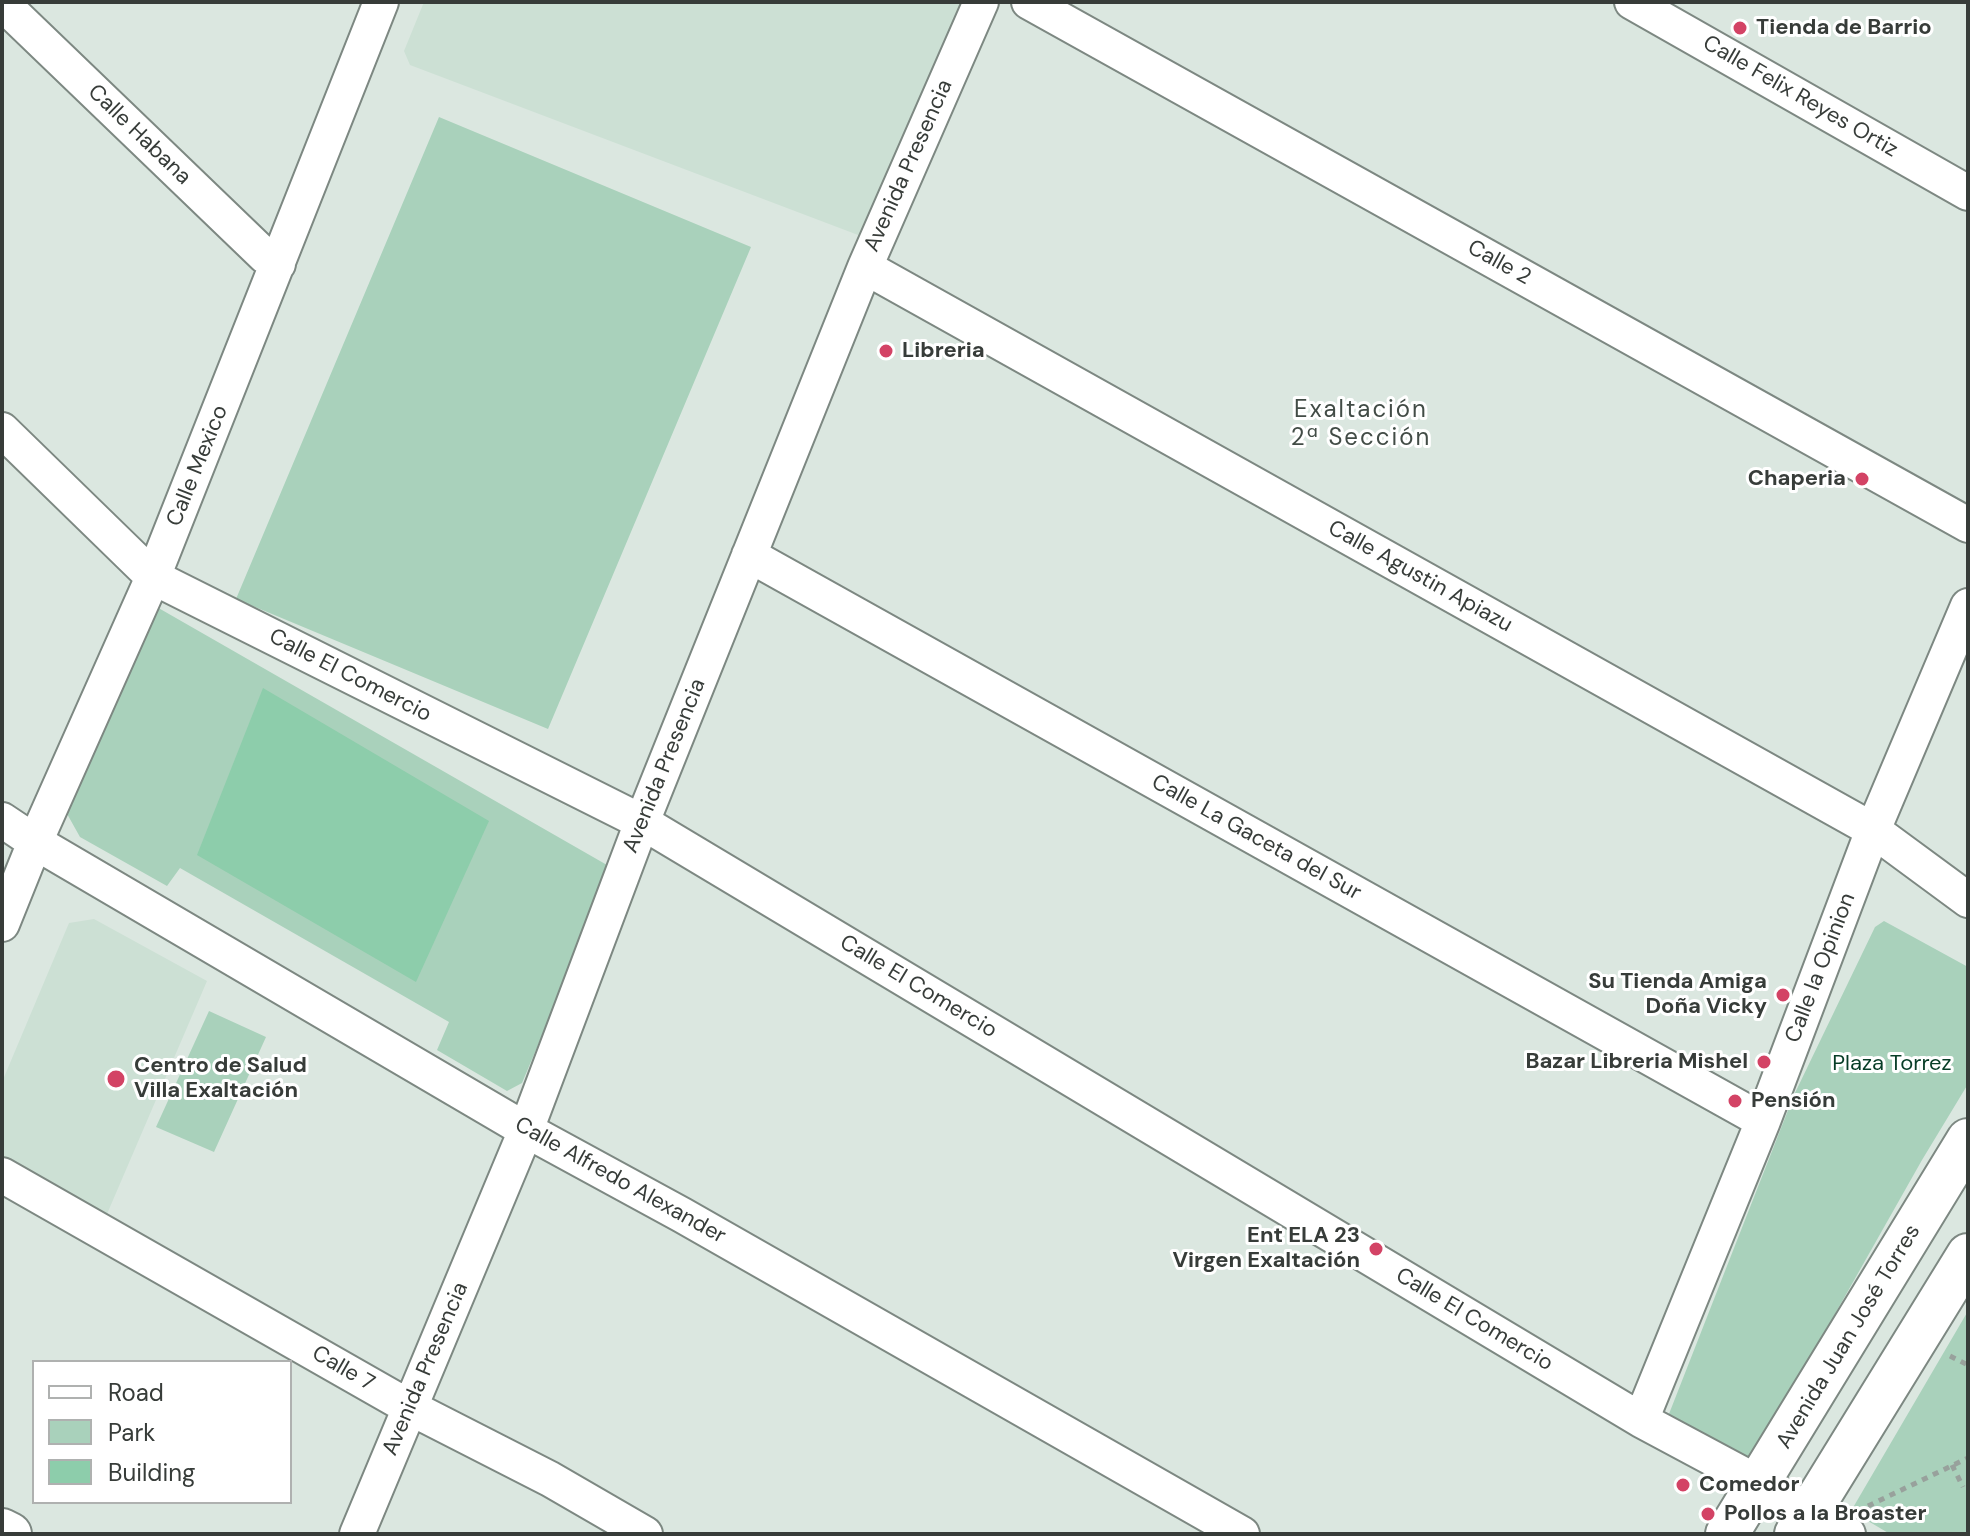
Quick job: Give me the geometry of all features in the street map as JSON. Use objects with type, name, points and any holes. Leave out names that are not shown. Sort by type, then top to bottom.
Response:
[{"type":"street","name":"Calle Mexico","points":[[2,924],[35,842],[153,577],[381,2]]},
{"type":"street","name":"Avenida Presencia","points":[[357,1534],[526,1130],[642,822],[865,267],[981,2]]},
{"type":"street","name":"Calle 2","points":[[1029,2],[1968,525]]},
{"type":"street","name":"Calle Felix Reyes Ortiz","points":[[1632,2],[1968,193]]},
{"type":"street","name":"Calle Habana","points":[[2,3],[265,256],[278,264]]},
{"type":"street","name":"Calle Agustin Apiazu","points":[[865,267],[1873,830],[1968,900]]},
{"type":"street","name":"Calle El Comercio","points":[[2,430],[153,577],[642,822],[1641,1420],[1760,1483],[1803,1522],[1854,1522]]},
{"type":"street","name":"Calle La Gaceta del Sur","points":[[749,555],[1763,1121]]},
{"type":"street","name":"Calle la Opinion","points":[[1641,1420],[1763,1121],[1873,830],[1968,606]]},
{"type":"street","name":"Calle Alfredo Alexander","points":[[2,820],[526,1130],[682,1215],[1242,1534]]},
{"type":"street","name":"Avenida Juan José Torres","points":[[1727,1534],[1968,1140]]},
{"type":"street","name":"Calle 7","points":[[2,1175],[409,1407],[550,1479],[645,1534]]},
{"type":"street","points":[[1803,1522],[1968,1255]]},
{"type":"street","points":[[2,1530],[10,1534]]},
{"type":"path","points":[[1949,1356],[1968,1365]]},
{"type":"path","points":[[1854,1522],[1968,1458]]},
{"type":"path","points":[[1952,1465],[1963,1487]]},
{"type":"shaded area","points":[[424,2],[964,2],[866,238],[410,65],[404,51]]},
{"type":"shaded area","points":[[94,919],[207,981],[107,1214],[2,1158],[2,1082],[69,923]]},
{"type":"green space","points":[[439,117],[751,247],[548,729],[236,599]]},
{"type":"green space","points":[[155,606],[607,865],[607,881],[522,1083],[507,1091],[437,1050],[449,1022],[180,868],[167,886],[80,837],[66,812]]},
{"type":"green space","name":"Plaza Torrez","points":[[1884,921],[1968,967],[1968,1084],[1749,1466],[1667,1419],[1794,1095],[1875,927]]},
{"type":"green space","points":[[209,1011],[266,1037],[214,1152],[156,1127]]},
{"type":"green space","points":[[1968,1311],[1968,1534],[1890,1534],[1851,1511]]},
{"type":"building","points":[[263,688],[489,821],[416,982],[197,855]]},
{"type":"place","name":"Tienda de Barrio","points":[[1740,28]]},
{"type":"place","name":"Libreria","points":[[886,351]]},
{"type":"place","name":"Chaperia","points":[[1862,479]]},
{"type":"place","name":"Su Tienda Amiga Doña Vicky","points":[[1783,995]]},
{"type":"place","name":"Bazar Libreria Mishel","points":[[1764,1062]]},
{"type":"place","name":"Centro de Salud Villa Exaltación","points":[[116,1079]]},
{"type":"place","name":"Pensión","points":[[1735,1101]]},
{"type":"place","name":"Ent ELA 23 Virgen Exaltación","points":[[1376,1249]]},
{"type":"place","name":"Comedor","points":[[1683,1485]]},
{"type":"place","name":"Pollos a la Broaster","points":[[1708,1514]]},
{"type":"district","name":"Exaltación 2ª Sección","points":[[1361,425]]}]
